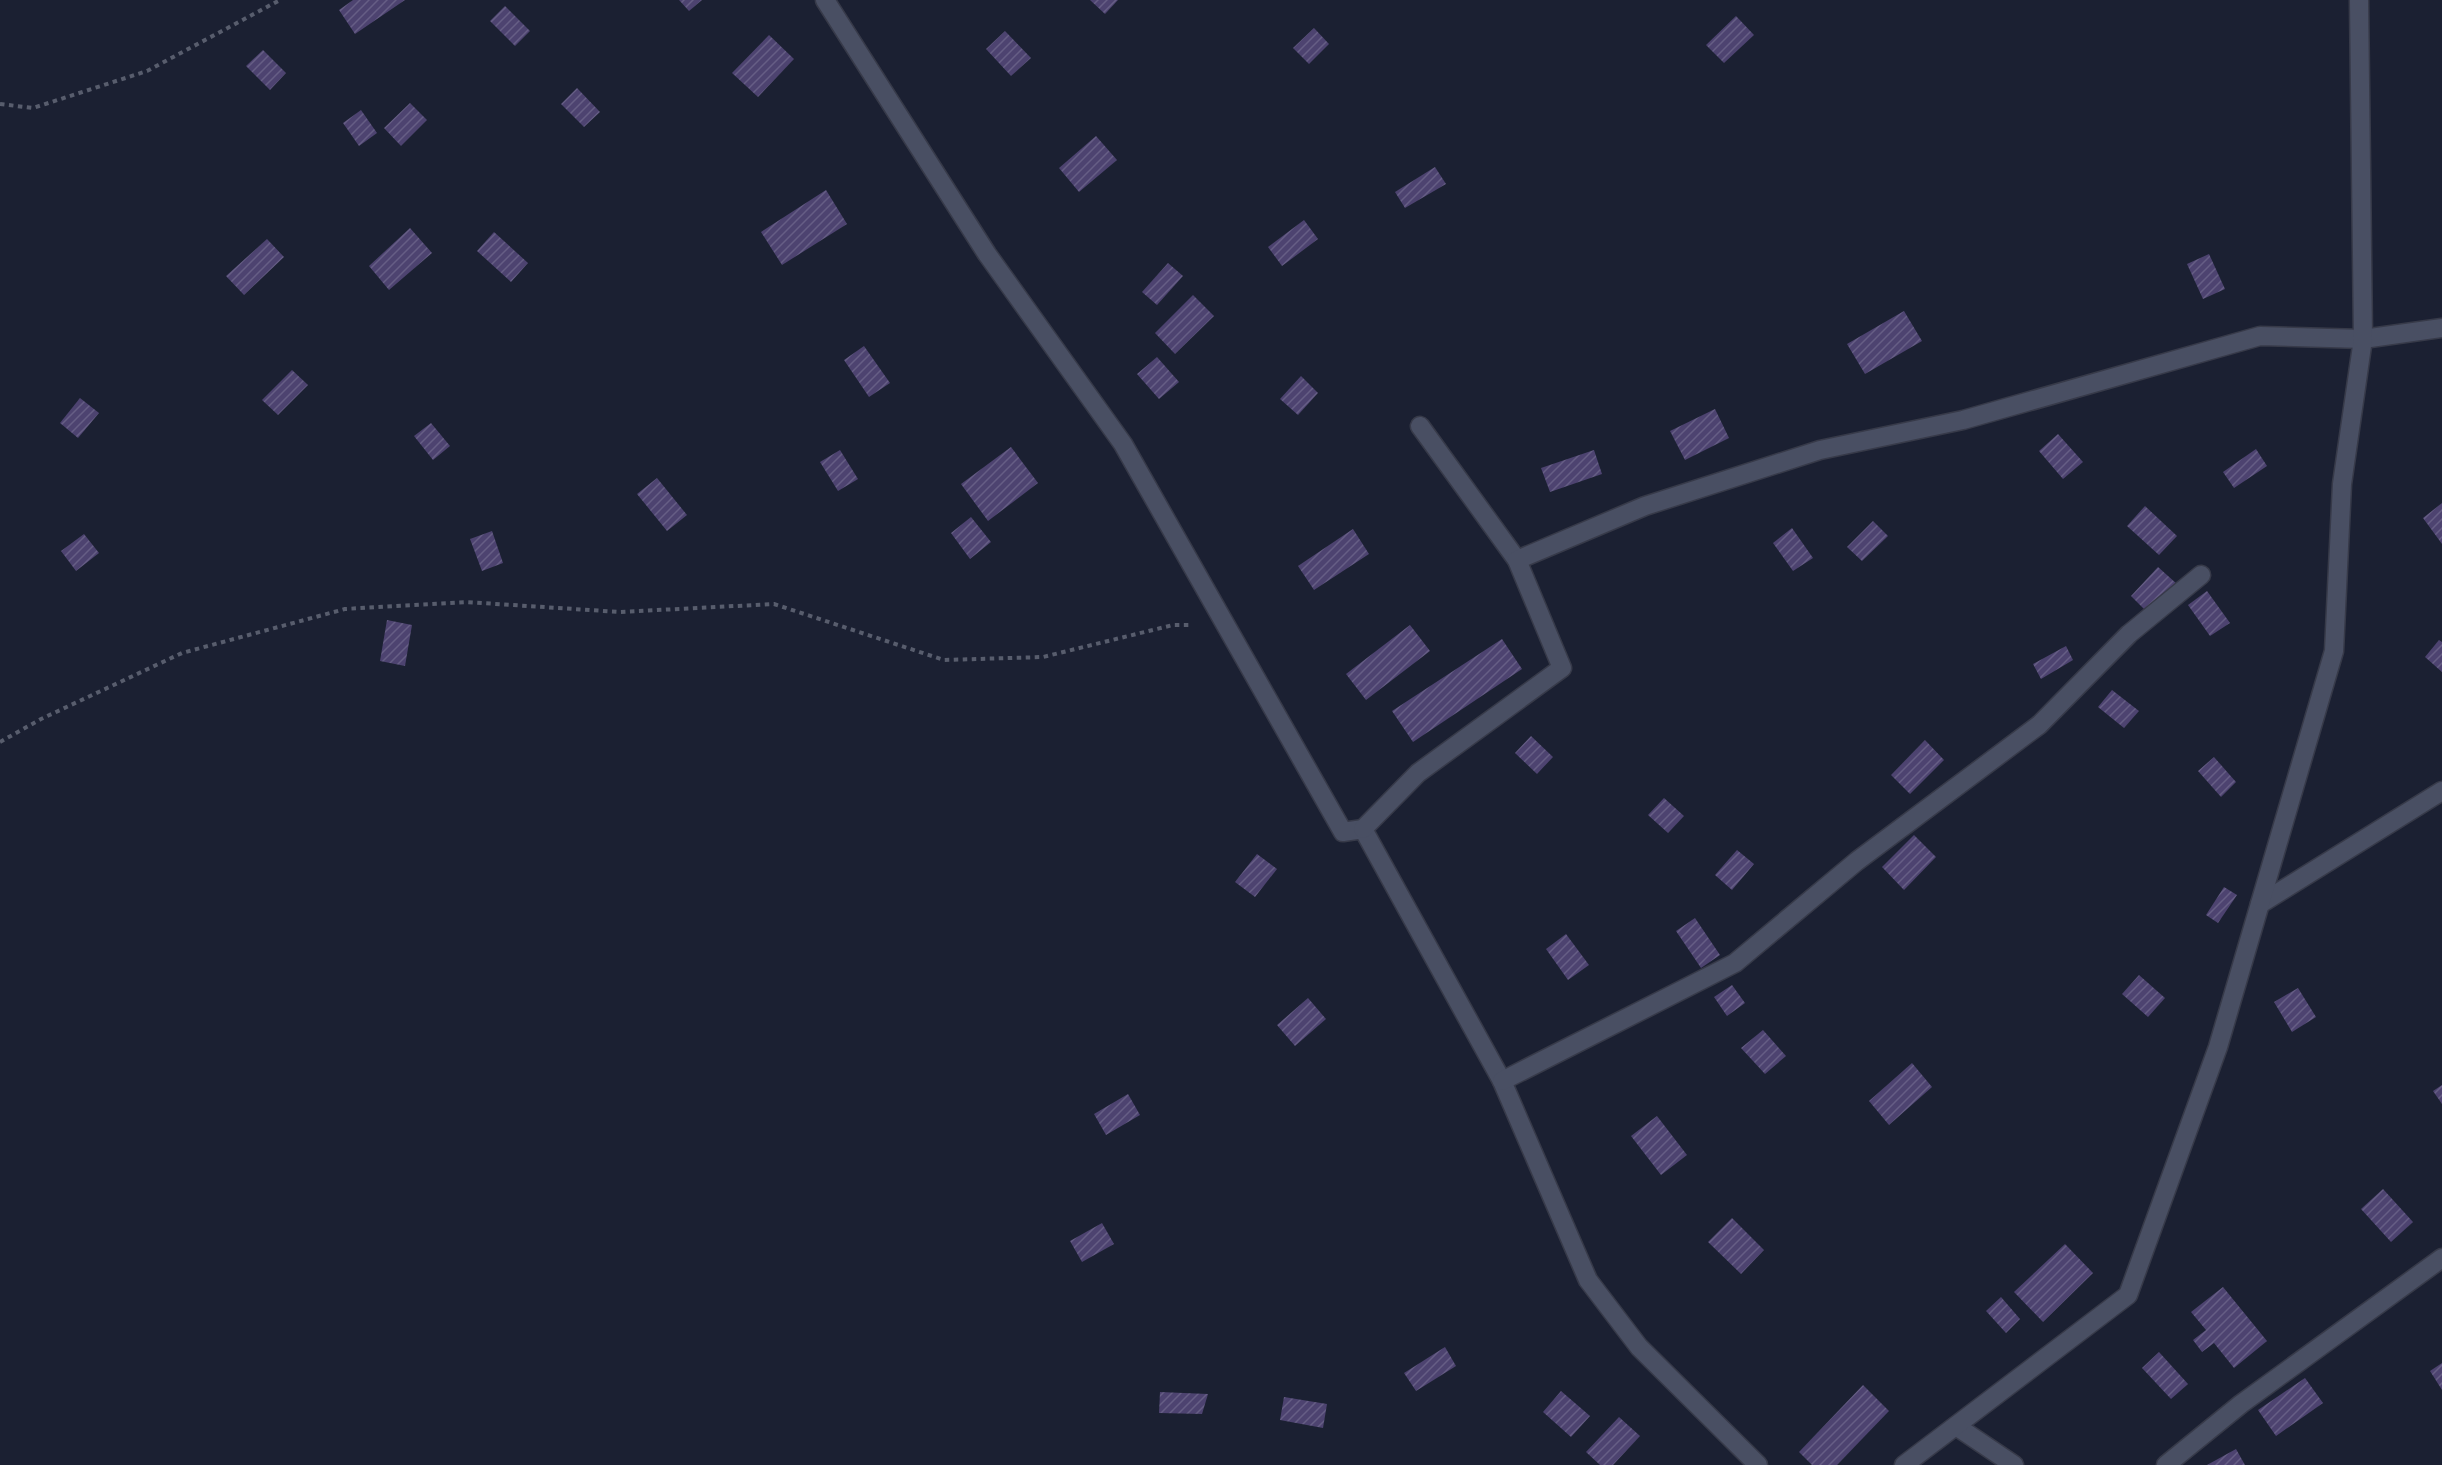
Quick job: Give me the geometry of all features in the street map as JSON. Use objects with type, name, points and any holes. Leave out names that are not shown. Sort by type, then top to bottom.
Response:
[{"type":"street","points":[[825,0],[987,254],[1123,444],[1343,832],[1363,829],[1418,773],[1562,668],[1517,560],[1420,426]]},
{"type":"street","points":[[1904,1465],[2128,1295],[2218,1047],[2334,651],[2342,484],[2363,339],[2359,0]]},
{"type":"street","points":[[1517,560],[1646,506],[1820,450],[1963,420],[2260,336],[2363,339],[2442,328]]},
{"type":"street","points":[[1502,1081],[1735,963],[1857,861],[2039,725],[2129,634],[2201,575]]},
{"type":"street","points":[[2260,904],[2442,791]]},
{"type":"street","points":[[1363,829],[1502,1081],[1588,1280],[1639,1347],[1758,1465]]},
{"type":"street","points":[[2166,1465],[2241,1404],[2442,1258]]},
{"type":"street","points":[[1956,1426],[2014,1465]]},
{"type":"path","points":[[0,104],[33,108],[147,71],[279,0]]},
{"type":"path","points":[[0,742],[41,719],[182,653],[345,609],[466,602],[620,612],[774,604],[944,660],[1043,657],[1173,625],[1226,625]]},
{"type":"building","points":[[353,0],[405,0],[355,34],[339,10]]},
{"type":"building","points":[[679,0],[702,0],[689,11]]},
{"type":"building","points":[[1090,0],[1118,0],[1105,14]]},
{"type":"building","points":[[505,6],[530,31],[515,46],[490,21]]},
{"type":"building","points":[[1736,16],[1754,35],[1724,63],[1706,45]]},
{"type":"building","points":[[1314,28],[1329,44],[1309,64],[1293,48]]},
{"type":"building","points":[[1005,31],[1031,58],[1011,76],[986,49]]},
{"type":"building","points":[[769,35],[794,59],[758,97],[732,73]]},
{"type":"building","points":[[263,50],[286,73],[270,90],[246,66]]},
{"type":"building","points":[[577,88],[600,112],[584,127],[561,104]]},
{"type":"building","points":[[410,103],[427,120],[401,146],[384,128]]},
{"type":"building","points":[[361,110],[377,133],[359,146],[343,123]]},
{"type":"building","points":[[1096,136],[1117,160],[1079,192],[1059,168]]},
{"type":"building","points":[[1435,167],[1446,184],[1405,208],[1395,192]]},
{"type":"building","points":[[826,190],[847,224],[782,265],[761,232]]},
{"type":"building","points":[[1304,220],[1318,239],[1282,266],[1268,247]]},
{"type":"building","points":[[410,228],[432,253],[389,290],[369,266]]},
{"type":"building","points":[[494,232],[528,263],[511,282],[477,251]]},
{"type":"building","points":[[267,239],[284,257],[244,295],[226,276]]},
{"type":"building","points":[[2209,254],[2225,289],[2203,299],[2187,264]]},
{"type":"building","points":[[1168,263],[1183,276],[1157,305],[1142,292]]},
{"type":"building","points":[[1193,295],[1214,316],[1175,354],[1155,333]]},
{"type":"building","points":[[1904,311],[1922,341],[1865,374],[1847,344]]},
{"type":"building","points":[[864,346],[890,383],[869,397],[844,360]]},
{"type":"building","points":[[1157,357],[1179,382],[1159,399],[1137,374]]},
{"type":"building","points":[[292,370],[308,385],[278,415],[262,400]]},
{"type":"building","points":[[1301,376],[1318,393],[1298,415],[1280,399]]},
{"type":"building","points":[[80,398],[99,413],[78,438],[60,423]]},
{"type":"building","points":[[1715,409],[1729,438],[1685,460],[1670,431]]},
{"type":"building","points":[[431,423],[450,446],[433,460],[414,436]]},
{"type":"building","points":[[2058,434],[2083,462],[2063,479],[2039,451]]},
{"type":"building","points":[[1011,447],[1038,483],[988,521],[961,484]]},
{"type":"building","points":[[2256,449],[2267,466],[2234,488],[2223,472]]},
{"type":"building","points":[[840,450],[858,479],[838,491],[820,462]]},
{"type":"building","points":[[1594,450],[1602,474],[1550,492],[1541,468]]},
{"type":"building","points":[[657,478],[687,515],[667,531],[637,494]]},
{"type":"building","points":[[2442,503],[2442,544],[2423,518]]},
{"type":"building","points":[[2145,506],[2177,536],[2159,555],[2127,526]]},
{"type":"building","points":[[971,517],[991,542],[970,559],[951,533]]},
{"type":"building","points":[[1873,521],[1888,536],[1862,561],[1847,547]]},
{"type":"building","points":[[1792,528],[1813,558],[1793,571],[1773,543]]},
{"type":"building","points":[[1353,529],[1369,554],[1314,590],[1298,566]]},
{"type":"building","points":[[492,531],[503,563],[482,571],[470,539]]},
{"type":"building","points":[[84,534],[99,553],[76,571],[61,551]]},
{"type":"building","points":[[2158,567],[2177,584],[2149,614],[2131,596]]},
{"type":"building","points":[[2207,591],[2230,623],[2210,636],[2188,605]]},
{"type":"building","points":[[387,620],[412,625],[405,666],[380,661]]},
{"type":"building","points":[[1410,625],[1430,651],[1366,700],[1346,674]]},
{"type":"building","points":[[1502,639],[1522,669],[1413,742],[1392,711]]},
{"type":"building","points":[[2439,640],[2442,642],[2442,672],[2425,657]]},
{"type":"building","points":[[2066,646],[2073,660],[2041,679],[2033,664]]},
{"type":"building","points":[[2112,690],[2139,711],[2124,728],[2098,707]]},
{"type":"building","points":[[1531,736],[1553,757],[1537,774],[1515,753]]},
{"type":"building","points":[[1925,740],[1944,760],[1910,794],[1891,775]]},
{"type":"building","points":[[2214,757],[2236,782],[2221,797],[2198,771]]},
{"type":"building","points":[[1664,798],[1684,816],[1668,833],[1648,815]]},
{"type":"building","points":[[1914,835],[1936,857],[1904,890],[1882,867]]},
{"type":"building","points":[[1737,850],[1754,864],[1732,890],[1715,875]]},
{"type":"building","points":[[1257,854],[1277,869],[1255,897],[1235,882]]},
{"type":"building","points":[[2224,887],[2237,895],[2218,923],[2206,915]]},
{"type":"building","points":[[1695,918],[1720,955],[1701,968],[1676,931]]},
{"type":"building","points":[[1566,934],[1589,965],[1568,980],[1546,949]]},
{"type":"building","points":[[2139,975],[2165,998],[2148,1017],[2122,994]]},
{"type":"building","points":[[1732,985],[1745,1003],[1727,1016],[1714,997]]},
{"type":"building","points":[[2298,988],[2316,1017],[2292,1032],[2274,1002]]},
{"type":"building","points":[[1308,998],[1326,1019],[1295,1046],[1277,1025]]},
{"type":"building","points":[[1763,1030],[1786,1056],[1765,1074],[1741,1048]]},
{"type":"building","points":[[1912,1063],[1932,1087],[1889,1125],[1869,1101]]},
{"type":"building","points":[[2442,1085],[2442,1104],[2433,1091]]},
{"type":"building","points":[[1128,1094],[1140,1115],[1106,1135],[1094,1114]]},
{"type":"building","points":[[1657,1116],[1687,1155],[1661,1175],[1631,1136]]},
{"type":"building","points":[[2383,1189],[2413,1222],[2391,1242],[2361,1209]]},
{"type":"building","points":[[1732,1218],[1764,1250],[1741,1274],[1708,1242]]},
{"type":"building","points":[[1102,1223],[1114,1244],[1082,1262],[1070,1241]]},
{"type":"building","points":[[2065,1244],[2093,1273],[2043,1322],[2014,1292]]},
{"type":"building","points":[[2223,1287],[2267,1341],[2234,1368],[2214,1343],[2202,1352],[2193,1340],[2206,1330],[2191,1312]]},
{"type":"building","points":[[2001,1297],[2020,1319],[2006,1333],[1986,1311]]},
{"type":"building","points":[[1445,1347],[1456,1366],[1416,1391],[1404,1373]]},
{"type":"building","points":[[2159,1352],[2188,1384],[2171,1399],[2142,1368]]},
{"type":"building","points":[[2442,1363],[2442,1390],[2430,1371]]},
{"type":"building","points":[[2305,1378],[2323,1403],[2276,1436],[2258,1410]]},
{"type":"building","points":[[1863,1385],[1889,1411],[1837,1465],[1812,1465],[1799,1452]]},
{"type":"building","points":[[1561,1391],[1590,1416],[1571,1437],[1543,1412]]},
{"type":"building","points":[[1160,1392],[1208,1394],[1202,1414],[1159,1413]]},
{"type":"building","points":[[1284,1397],[1327,1404],[1323,1428],[1280,1420]]},
{"type":"building","points":[[1619,1417],[1640,1436],[1613,1465],[1600,1465],[1586,1452]]},
{"type":"building","points":[[2236,1449],[2245,1465],[2207,1465]]}]
